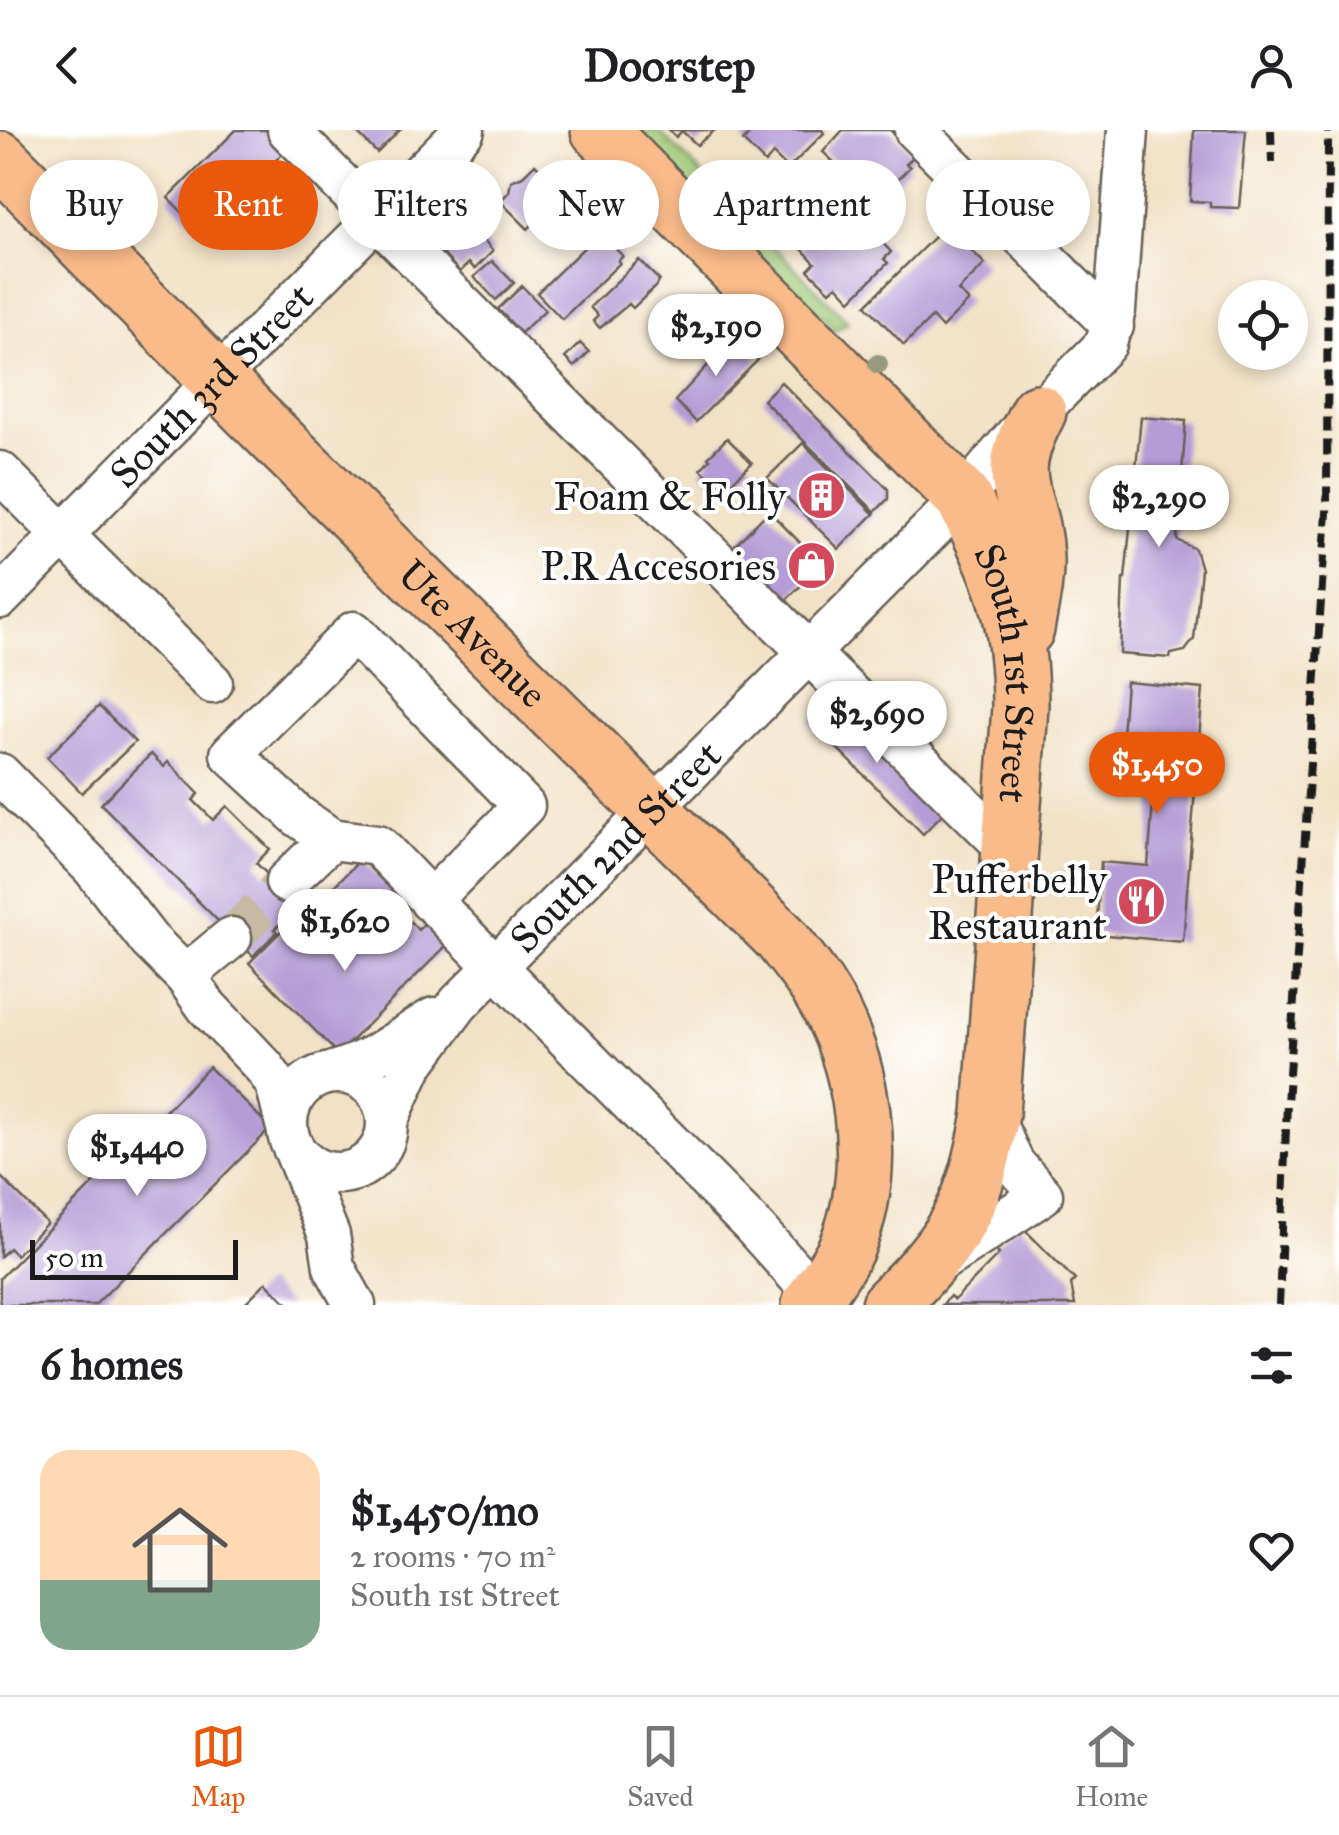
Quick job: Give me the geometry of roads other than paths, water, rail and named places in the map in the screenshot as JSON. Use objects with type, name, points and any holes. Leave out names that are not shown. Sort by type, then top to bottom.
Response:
[{"type":"highway","name":"South 1st Street","points":[[599,130],[963,498],[998,569],[1012,608],[1020,656],[1020,706],[991,1114],[981,1171],[966,1209],[944,1246],[904,1290]]},
{"type":"highway","name":"Ute Avenue","points":[[0,159],[217,380],[780,937],[819,988],[842,1037],[860,1094],[864,1154],[858,1209],[847,1246],[813,1300]]},
{"type":"highway","points":[[1020,656],[1035,558],[1017,474],[1025,436],[1038,412]]},
{"type":"street","points":[[288,130],[338,181]]},
{"type":"street","name":"South 3rd Street","points":[[434,160],[464,130]]},
{"type":"street","points":[[915,130],[1109,335]]},
{"type":"street","points":[[1109,335],[1128,130]]},
{"type":"street","name":"South 3rd Street","points":[[0,598],[344,250]]},
{"type":"street","points":[[407,250],[808,654],[1010,851]]},
{"type":"street","name":"South 2nd Street","points":[[388,1120],[412,1066],[459,1003],[963,498],[1109,335]]},
{"type":"street","points":[[0,472],[212,683]]},
{"type":"street","points":[[430,900],[524,806],[354,632],[231,754],[298,816],[330,839],[378,846],[430,900],[494,966],[752,1226],[813,1300]]},
{"type":"street","points":[[0,774],[94,868],[150,940],[185,976],[207,1007],[248,1047],[276,1084],[290,1136],[329,1234],[334,1266],[355,1305]]},
{"type":"street","points":[[286,882],[330,839]]},
{"type":"street","points":[[185,976],[231,938]]},
{"type":"street","points":[[185,976],[222,993],[283,1048],[329,1073]]},
{"type":"street","name":"South 2nd Street","points":[[329,1073],[362,1064],[459,1003]]},
{"type":"street","points":[[329,1234],[344,1196],[382,1147],[388,1120],[384,1103],[372,1086],[354,1075],[329,1073],[309,1080],[296,1093],[290,1136],[309,1165],[330,1173],[350,1172],[367,1164]]},
{"type":"tunnel","points":[[231,938],[286,882]]},
{"type":"railway","points":[[1271,130],[1272,163]]},
{"type":"railway","points":[[1279,1305],[1287,1103],[1327,512],[1328,130]]},
{"type":"place","name":"Foam & Folly","points":[[821,496]]},
{"type":"place","name":"P.R Accesories","points":[[811,566]]},
{"type":"place","name":"Pufferbelly Restaurant","points":[[1142,902]]}]
